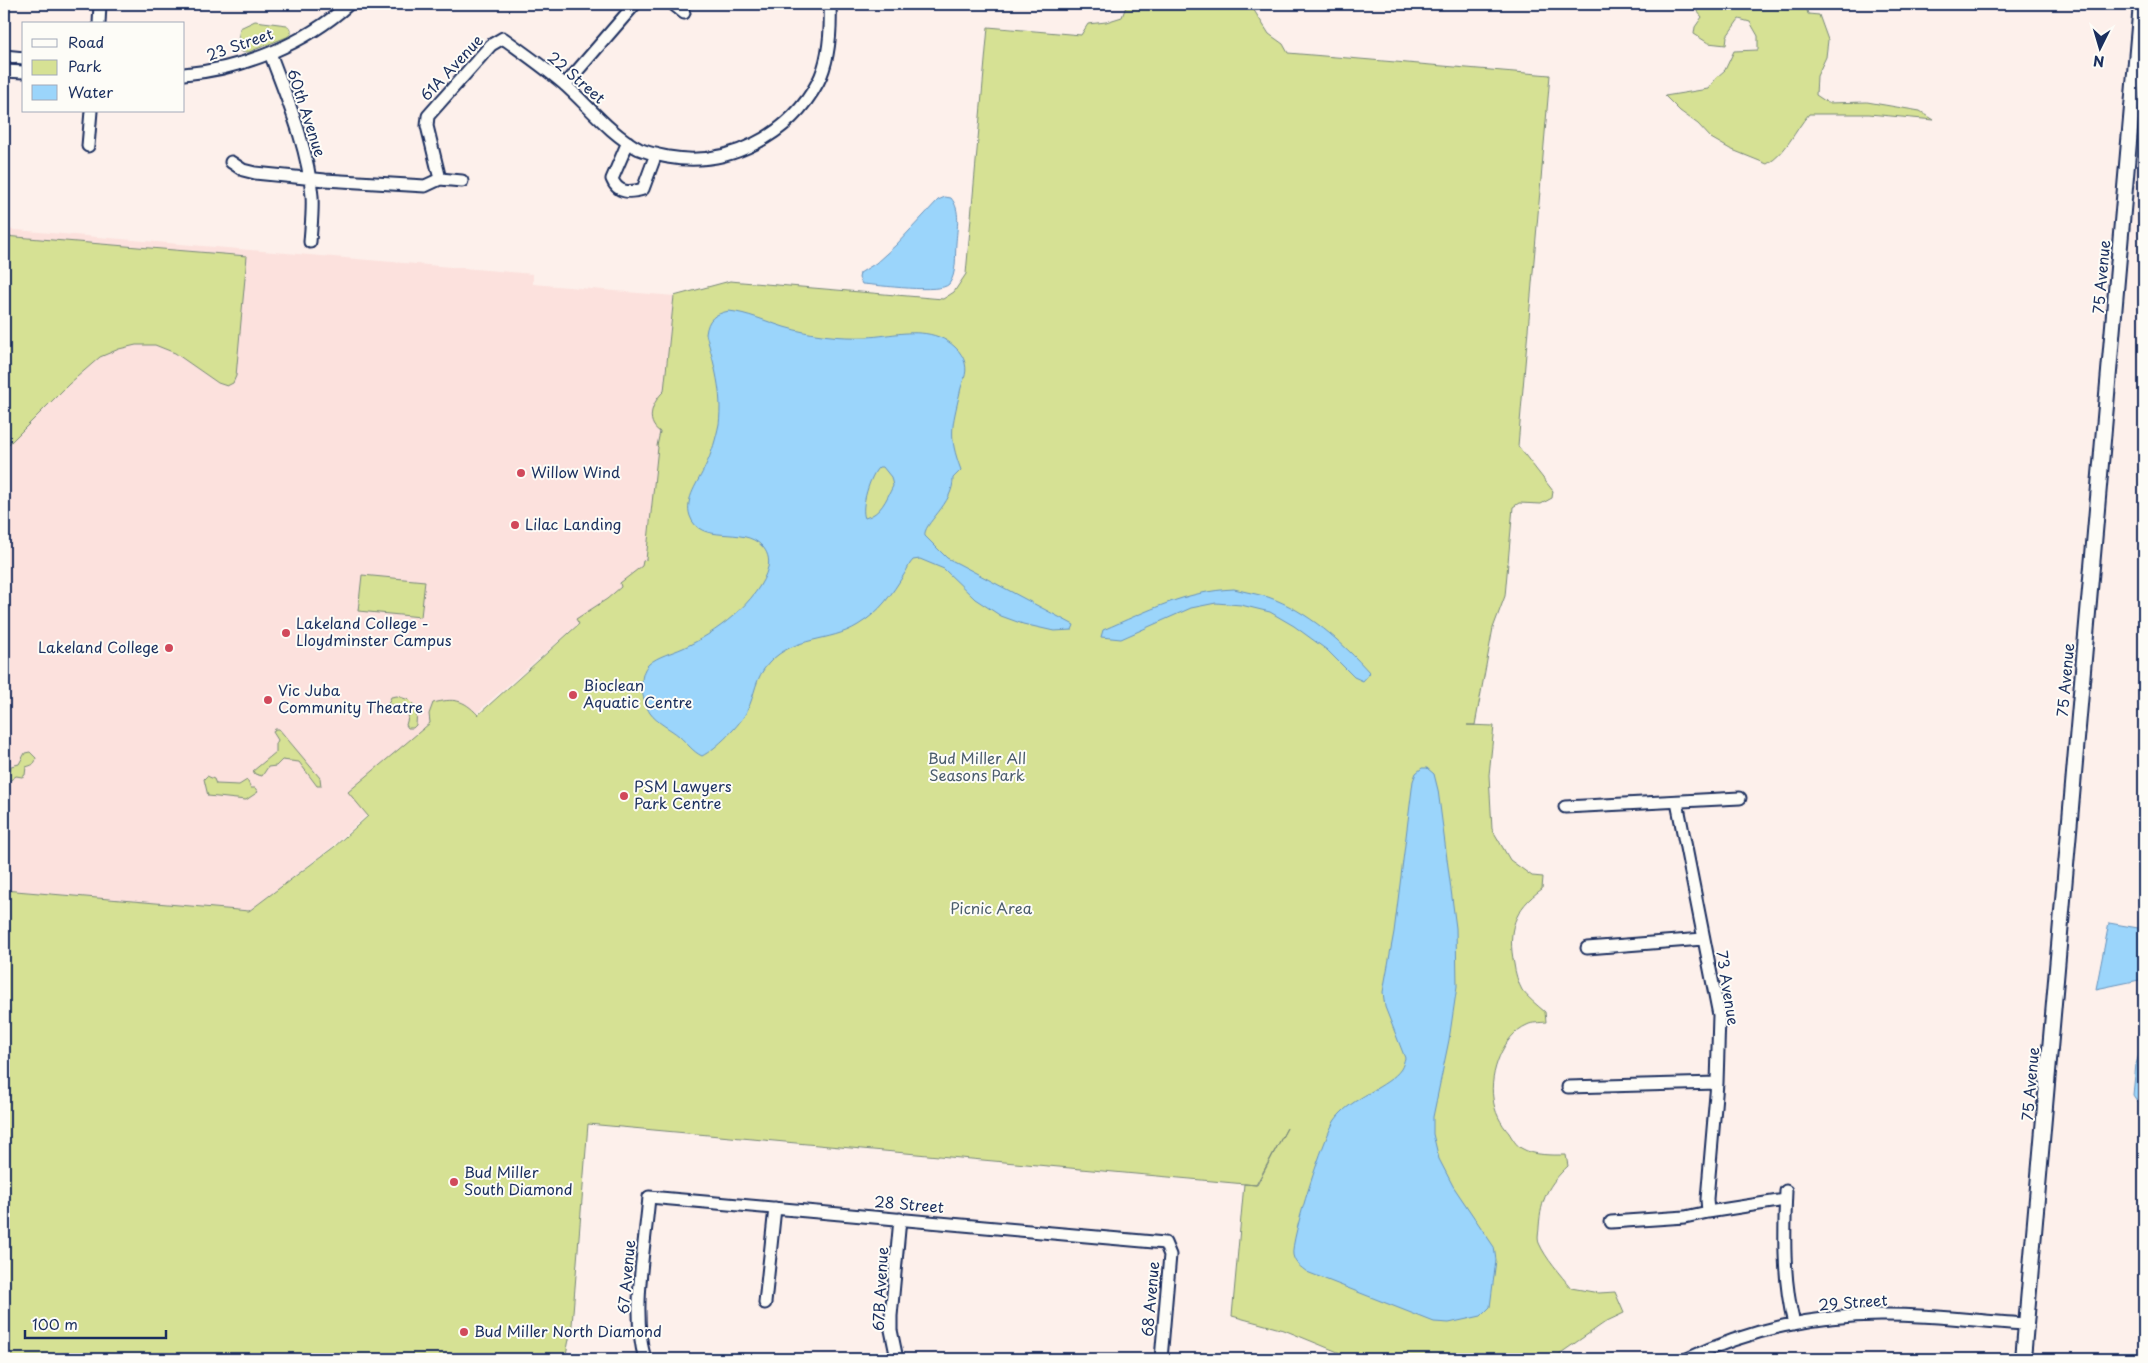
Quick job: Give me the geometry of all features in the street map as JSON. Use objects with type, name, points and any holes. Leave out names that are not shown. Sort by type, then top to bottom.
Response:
[{"type":"main road","name":"75 Avenue","points":[[2023,1359],[2141,4]]},
{"type":"street","points":[[99,22],[100,4]]},
{"type":"street","name":"23 Street","points":[[185,74],[203,73],[270,53],[333,18],[349,4]]},
{"type":"street","points":[[565,85],[635,4]]},
{"type":"street","points":[[673,4],[684,12]]},
{"type":"street","name":"22 Street","points":[[503,38],[565,85],[628,142],[640,150],[696,159],[713,157],[750,147],[776,131],[808,100],[819,80],[826,60],[830,37],[830,4]]},
{"type":"street","name":"61A Avenue","points":[[440,179],[427,126],[428,116],[491,45],[503,38]]},
{"type":"street","name":"60th Avenue","points":[[270,53],[304,148],[312,199],[310,242]]},
{"type":"street","points":[[4,56],[22,58]]},
{"type":"street","points":[[4,71],[22,72]]},
{"type":"street","points":[[88,146],[91,112]]},
{"type":"street","points":[[628,142],[612,179],[615,186],[620,190],[631,193],[643,189],[656,154]]},
{"type":"street","points":[[231,162],[243,170],[255,173],[310,178],[425,186],[440,179],[462,181]]},
{"type":"street","points":[[1565,807],[1740,798]]},
{"type":"street","name":"73 Avenue","points":[[1677,802],[1719,1015],[1717,1083],[1707,1199],[1708,1212]]},
{"type":"street","points":[[1587,948],[1704,939]]},
{"type":"street","points":[[1568,1087],[1717,1083]]},
{"type":"street","points":[[1611,1222],[1685,1217],[1786,1195],[1785,1270],[1794,1324]]},
{"type":"street","name":"28 Street","points":[[649,1197],[1165,1243]]},
{"type":"street","name":"67 Avenue","points":[[645,1359],[641,1344],[638,1314],[649,1197]]},
{"type":"street","points":[[765,1303],[775,1208]]},
{"type":"street","name":"67B Avenue","points":[[897,1359],[891,1330],[891,1316],[900,1220]]},
{"type":"street","name":"68 Avenue","points":[[1161,1359],[1170,1255],[1165,1243]]},
{"type":"street","name":"29 Street","points":[[1687,1359],[1753,1334],[1794,1324],[1842,1317],[1885,1315],[2026,1324]]},
{"type":"shaded area","name":"Lakeland College - Lloydminster Campus","points":[[4,229],[533,274],[533,284],[674,296],[646,565],[490,701],[333,846],[249,911],[4,890]]},
{"type":"green space","name":"Bud Miller All Seasons Park","points":[[1127,4],[1250,4],[1269,34],[1283,44],[1288,53],[1550,75],[1518,446],[1553,491],[1552,498],[1541,504],[1519,503],[1513,507],[1505,596],[1493,628],[1475,725],[1467,725],[1494,726],[1489,775],[1492,829],[1510,860],[1532,876],[1543,877],[1542,889],[1532,897],[1519,913],[1512,931],[1511,941],[1514,967],[1519,984],[1527,996],[1545,1012],[1546,1022],[1527,1025],[1518,1030],[1505,1046],[1493,1078],[1492,1088],[1495,1108],[1503,1126],[1521,1148],[1537,1154],[1566,1155],[1568,1166],[1555,1180],[1547,1193],[1540,1217],[1538,1239],[1545,1255],[1571,1288],[1599,1293],[1615,1292],[1624,1313],[1607,1321],[1552,1359],[1355,1359],[1284,1330],[1232,1316],[1244,1184],[588,1124],[572,1325],[565,1359],[4,1359],[4,890],[249,911],[334,847],[368,816],[348,792],[430,723],[429,714],[433,703],[458,701],[468,706],[478,715],[579,624],[576,619],[607,599],[621,587],[620,583],[642,566],[643,561],[646,560],[660,432],[652,422],[651,417],[656,400],[664,391],[674,296],[730,281],[943,299],[954,292],[966,274],[988,27],[1081,35],[1088,24],[1106,22],[1122,17]],"holes":[[[1287,1128],[1257,1185],[1256,1185]]]},
{"type":"green space","points":[[1691,4],[1805,4],[1808,14],[1819,15],[1828,40],[1826,57],[1817,76],[1816,95],[1828,103],[1867,102],[1920,111],[1934,120],[1869,114],[1809,114],[1780,154],[1767,164],[1730,149],[1711,138],[1698,124],[1680,111],[1665,96],[1708,89],[1725,70],[1734,51],[1758,50],[1758,36],[1750,22],[1739,19],[1727,36],[1726,45],[1708,43],[1694,34],[1695,27],[1702,17]]},
{"type":"green space","points":[[255,21],[287,25],[291,30],[291,34],[249,52],[241,52],[237,47],[240,28]]},
{"type":"green space","points":[[4,236],[247,256],[236,376],[233,383],[227,386],[218,383],[175,353],[155,345],[136,345],[119,349],[100,357],[69,384],[4,449]]},
{"type":"green space","points":[[362,575],[425,581],[421,617],[358,611]]},
{"type":"green space","points":[[397,696],[409,700],[417,708],[416,725],[413,728],[408,728],[406,725],[409,714],[405,709],[388,704],[391,697]]},
{"type":"green space","points":[[275,729],[279,729],[320,778],[321,786],[317,786],[299,762],[282,760],[276,766],[268,767],[262,776],[255,774],[253,771],[276,752],[278,740],[273,732]]},
{"type":"green space","points":[[30,752],[36,760],[33,764],[26,767],[25,775],[22,777],[16,776],[4,785],[4,778],[10,773],[11,766],[19,764],[25,753]]},
{"type":"green space","points":[[207,776],[214,779],[216,784],[239,785],[247,780],[251,788],[255,788],[258,792],[246,800],[208,796],[204,779]]},
{"type":"water","points":[[945,197],[951,198],[954,203],[958,219],[954,270],[949,284],[944,287],[922,289],[862,284],[859,278],[860,273],[876,263],[896,245],[938,200]]},
{"type":"water","points":[[729,311],[743,314],[794,330],[825,335],[856,337],[903,333],[930,334],[943,339],[955,347],[961,354],[966,367],[953,431],[954,448],[961,470],[953,478],[949,496],[925,531],[925,536],[947,558],[1074,625],[1072,630],[1054,631],[1023,624],[1001,616],[975,599],[944,569],[920,559],[913,560],[885,602],[866,620],[836,635],[801,643],[779,654],[769,663],[760,675],[744,716],[728,736],[708,753],[702,756],[679,736],[656,720],[647,708],[643,695],[642,681],[645,669],[657,659],[708,635],[734,615],[756,592],[769,564],[765,550],[754,540],[703,530],[695,525],[690,516],[689,503],[693,490],[710,456],[719,424],[719,390],[706,334],[710,321]],"holes":[[[879,467],[883,467],[891,477],[893,486],[879,510],[865,518],[864,507],[869,484]]]},
{"type":"water","points":[[1234,589],[1268,597],[1297,610],[1336,639],[1370,673],[1363,681],[1354,677],[1327,650],[1294,626],[1270,612],[1241,605],[1216,603],[1191,608],[1121,639],[1101,637],[1103,630],[1167,603],[1199,594]]},
{"type":"water","points":[[1422,768],[1427,768],[1434,774],[1438,790],[1456,928],[1457,986],[1449,1040],[1433,1117],[1433,1134],[1439,1159],[1453,1186],[1494,1247],[1496,1260],[1490,1307],[1481,1316],[1449,1323],[1434,1322],[1307,1272],[1300,1267],[1293,1255],[1297,1230],[1309,1187],[1335,1120],[1350,1105],[1395,1075],[1402,1068],[1405,1058],[1385,1007],[1383,992],[1394,932],[1413,781],[1416,773]]},
{"type":"water","points":[[2109,923],[2144,929],[2144,979],[2096,989]]},
{"type":"water","points":[[2144,1039],[2144,1111],[2133,1095],[2136,1064]]},
{"type":"place","name":"Willow Wind","points":[[521,473]]},
{"type":"place","name":"Lilac Landing","points":[[515,525]]},
{"type":"place","name":"Lakeland College - Lloydminster Campus","points":[[286,633]]},
{"type":"place","name":"Lakeland College","points":[[169,648]]},
{"type":"place","name":"Bioclean Aquatic Centre","points":[[573,695]]},
{"type":"place","name":"Vic Juba Community Theatre","points":[[268,700]]},
{"type":"place","name":"PSM Lawyers Park Centre","points":[[624,796]]},
{"type":"place","name":"Bud Miller South Diamond","points":[[454,1182]]},
{"type":"place","name":"Bud Miller North Diamond","points":[[464,1332]]},
{"type":"park label","name":"Picnic Area","points":[[991,909]]}]
